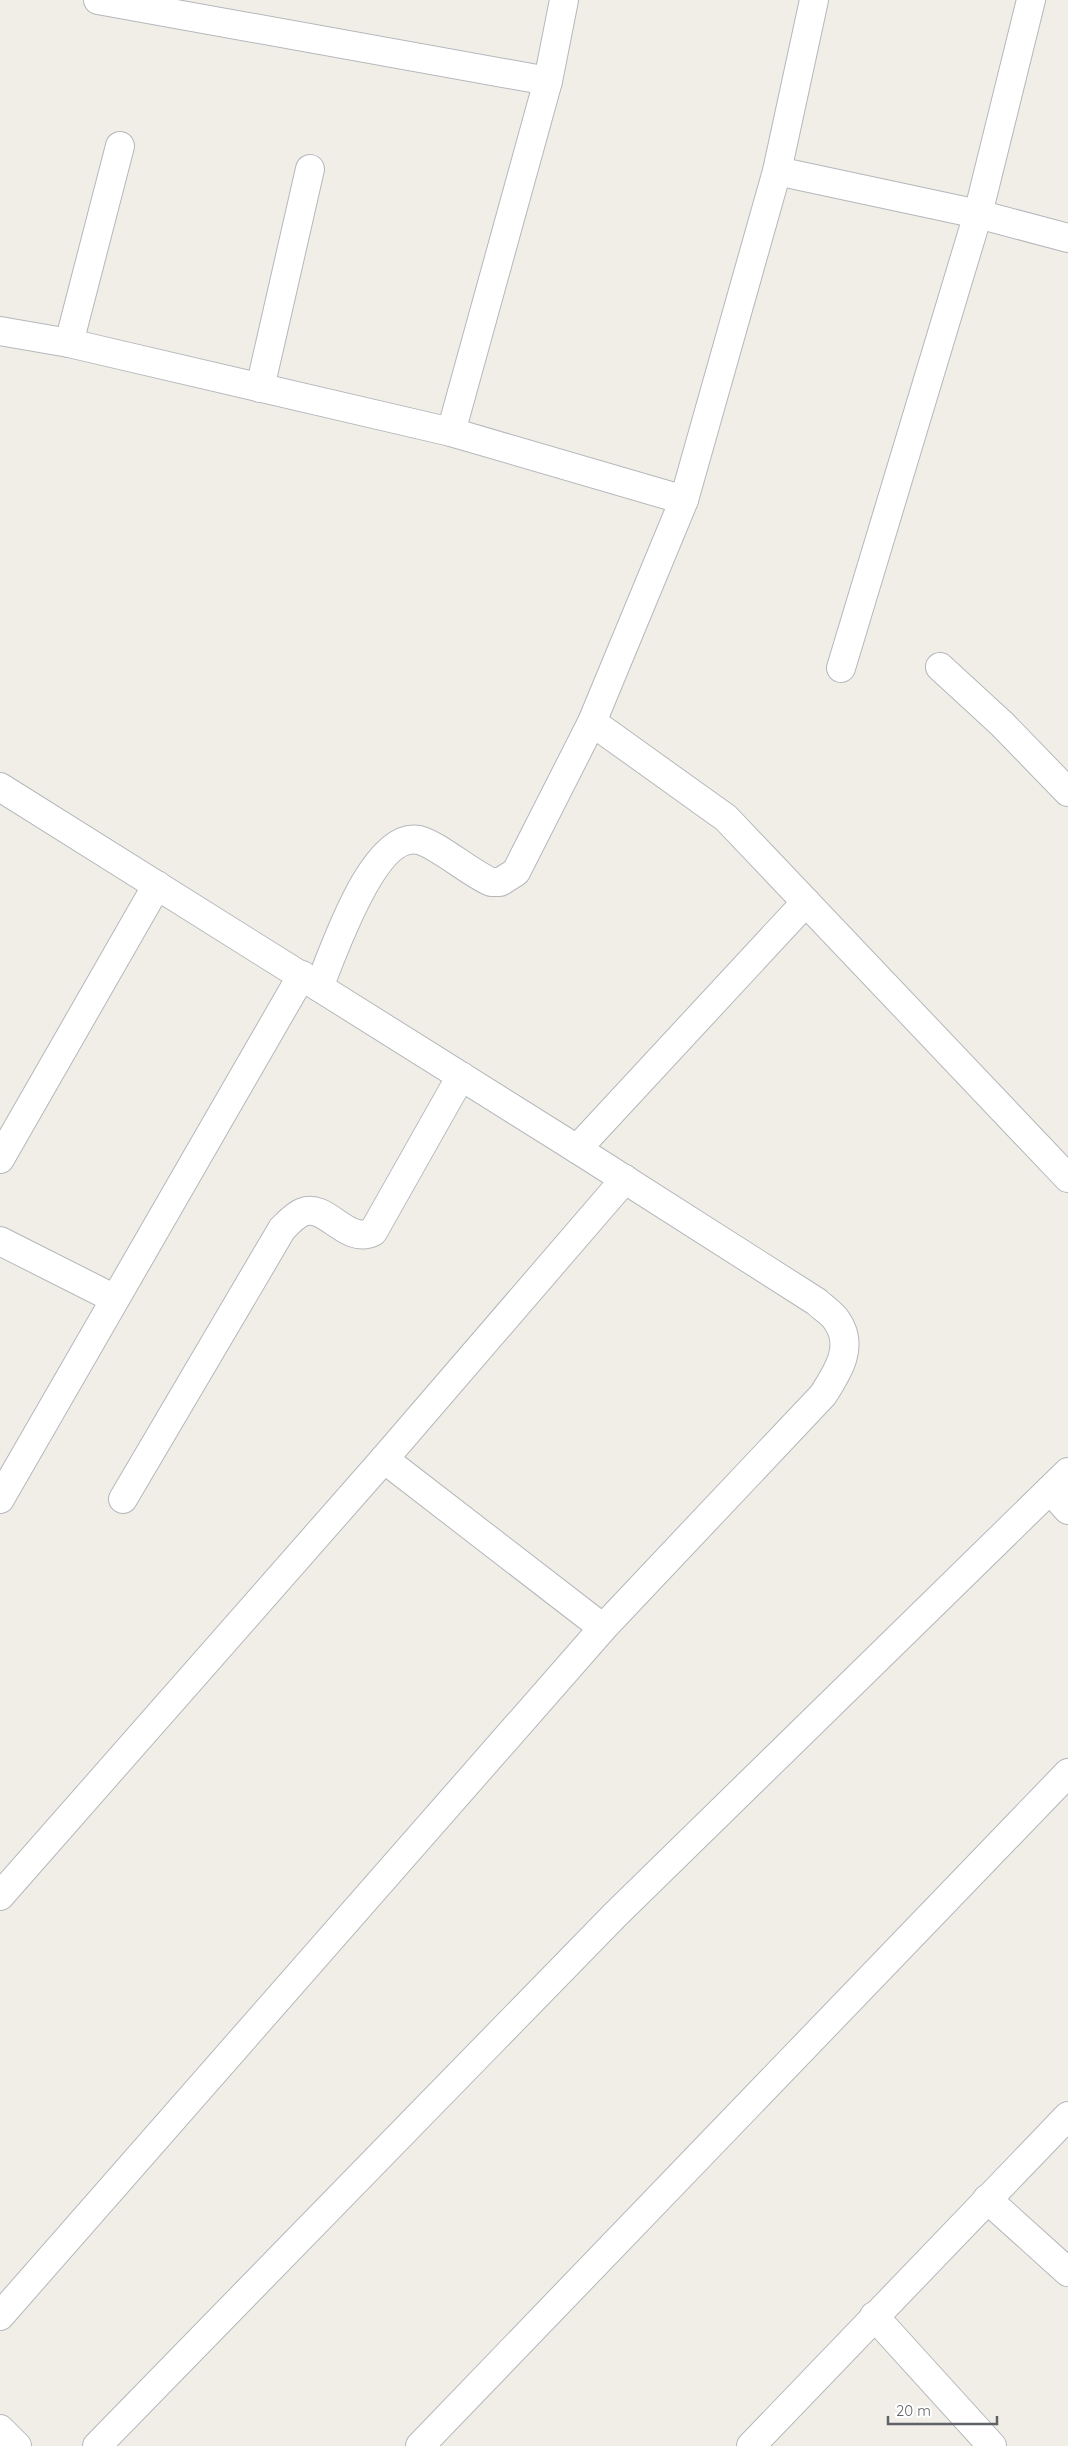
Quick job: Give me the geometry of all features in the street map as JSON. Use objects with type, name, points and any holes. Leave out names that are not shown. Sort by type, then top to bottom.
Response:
[{"type":"street","points":[[98,0],[548,80]]},
{"type":"street","points":[[451,432],[548,80],[564,0]]},
{"type":"street","points":[[0,1499],[115,1300],[310,981],[362,888],[387,852],[399,842],[418,840],[491,882],[500,882],[516,872],[592,722],[684,500],[777,171],[814,0]]},
{"type":"street","points":[[840,668],[978,214],[1031,0]]},
{"type":"street","points":[[69,343],[120,146]]},
{"type":"street","points":[[260,388],[310,169]]},
{"type":"street","points":[[777,171],[978,214],[1068,238]]},
{"type":"street","points":[[0,331],[69,343],[451,432],[684,500]]},
{"type":"street","points":[[940,667],[1002,724],[1068,792]]},
{"type":"street","points":[[592,722],[726,818],[1068,1178]]},
{"type":"street","points":[[0,787],[626,1179],[817,1302],[837,1321],[845,1353],[838,1371],[823,1395],[603,1628],[0,2316]]},
{"type":"street","points":[[0,1159],[157,885]]},
{"type":"street","points":[[578,1149],[806,902]]},
{"type":"street","points":[[123,1499],[282,1229],[302,1212],[310,1210],[321,1214],[355,1235],[366,1236],[373,1232],[461,1076]]},
{"type":"street","points":[[0,1896],[384,1459],[626,1179]]},
{"type":"street","points":[[0,1240],[115,1300]]},
{"type":"street","points":[[384,1459],[603,1628]]},
{"type":"street","points":[[97,2446],[615,1915],[1059,1481],[1068,1510]]},
{"type":"street","points":[[420,2446],[1068,1773]]},
{"type":"street","points":[[751,2446],[1068,2116]]},
{"type":"street","points":[[987,2200],[1068,2272]]},
{"type":"street","points":[[874,2316],[992,2446]]},
{"type":"street","points":[[0,2429],[17,2446]]}]
